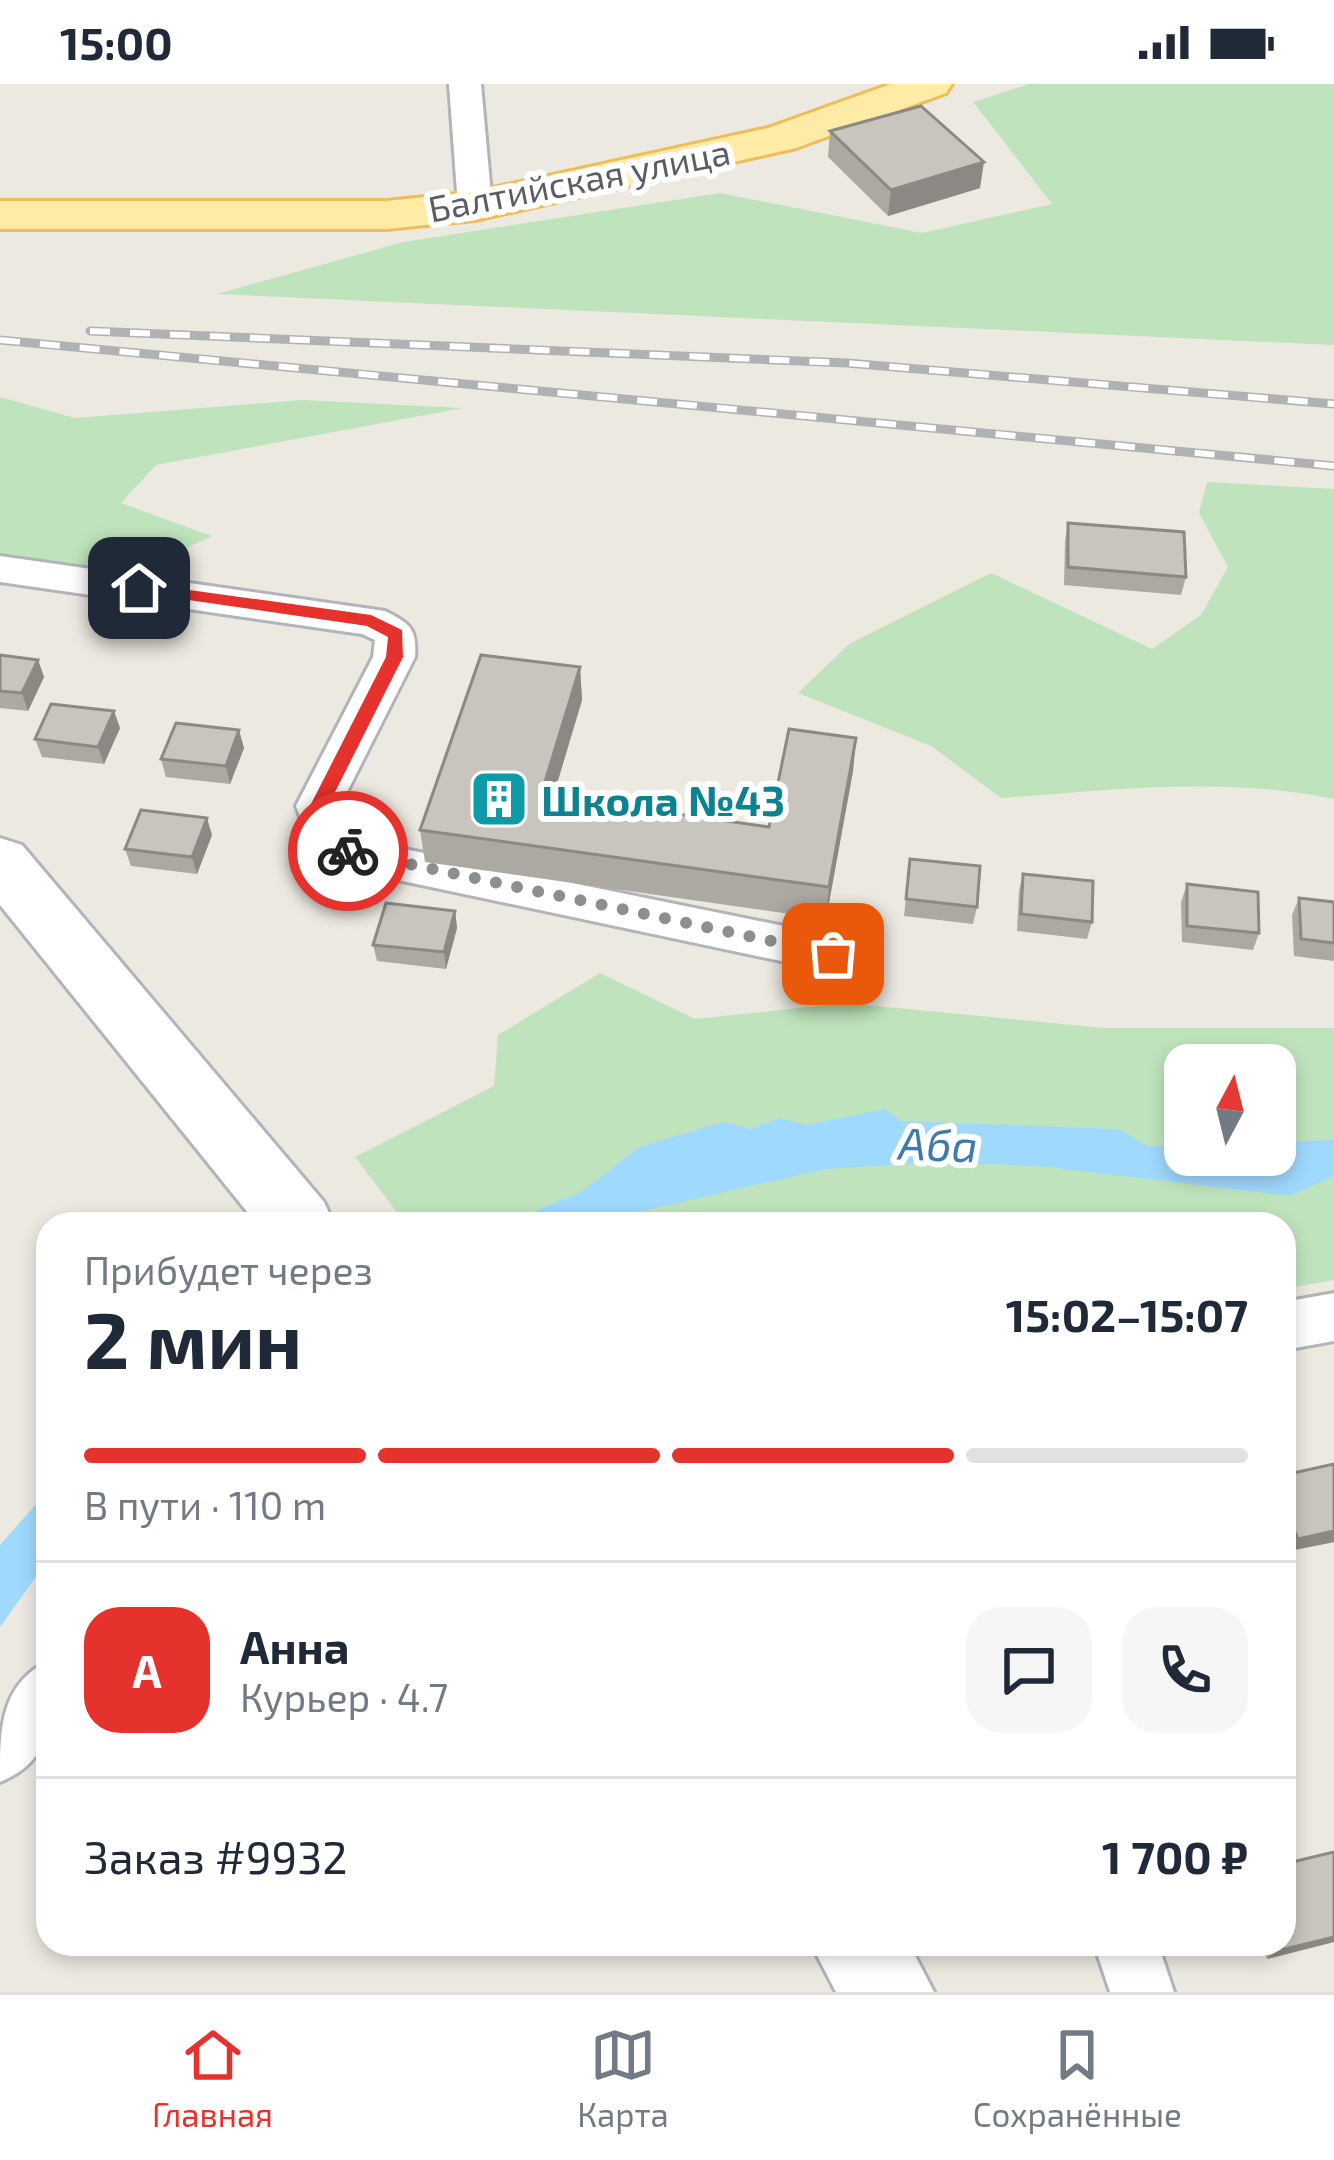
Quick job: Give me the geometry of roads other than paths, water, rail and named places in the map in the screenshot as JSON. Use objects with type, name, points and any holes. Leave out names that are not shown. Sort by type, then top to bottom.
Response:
[{"type":"main road","name":"Балтийская улица","points":[[0,214],[386,215],[475,206],[780,139],[932,84]]},
{"type":"main road","points":[[0,861],[290,1212]]},
{"type":"main road","points":[[864,1956],[889,1992]]},
{"type":"street","points":[[465,84],[475,206]]},
{"type":"street","points":[[0,568],[371,621],[396,634],[394,657],[319,806],[326,831],[357,856],[833,954]]},
{"type":"street","points":[[1296,1324],[1334,1317]]},
{"type":"street","points":[[0,1752],[36,1706]]},
{"type":"street","points":[[1130,1956],[1142,1992]]},
{"type":"water","name":"Аба","points":[[885,1109],[901,1121],[1119,1129],[1147,1146],[1164,1146],[1164,1176],[1296,1176],[1296,1141],[1334,1140],[1334,1176],[1290,1196],[1038,1166],[934,1162],[826,1169],[642,1212],[533,1212],[583,1191],[639,1147],[723,1122],[751,1129],[780,1118],[806,1125]]},
{"type":"water","points":[[36,1504],[36,1577],[0,1627],[0,1545]]},
{"type":"railway","points":[[90,331],[847,363],[1334,404]]},
{"type":"railway","points":[[0,340],[1334,466]]},
{"type":"place","name":"Школа №43","points":[[499,799]]}]
